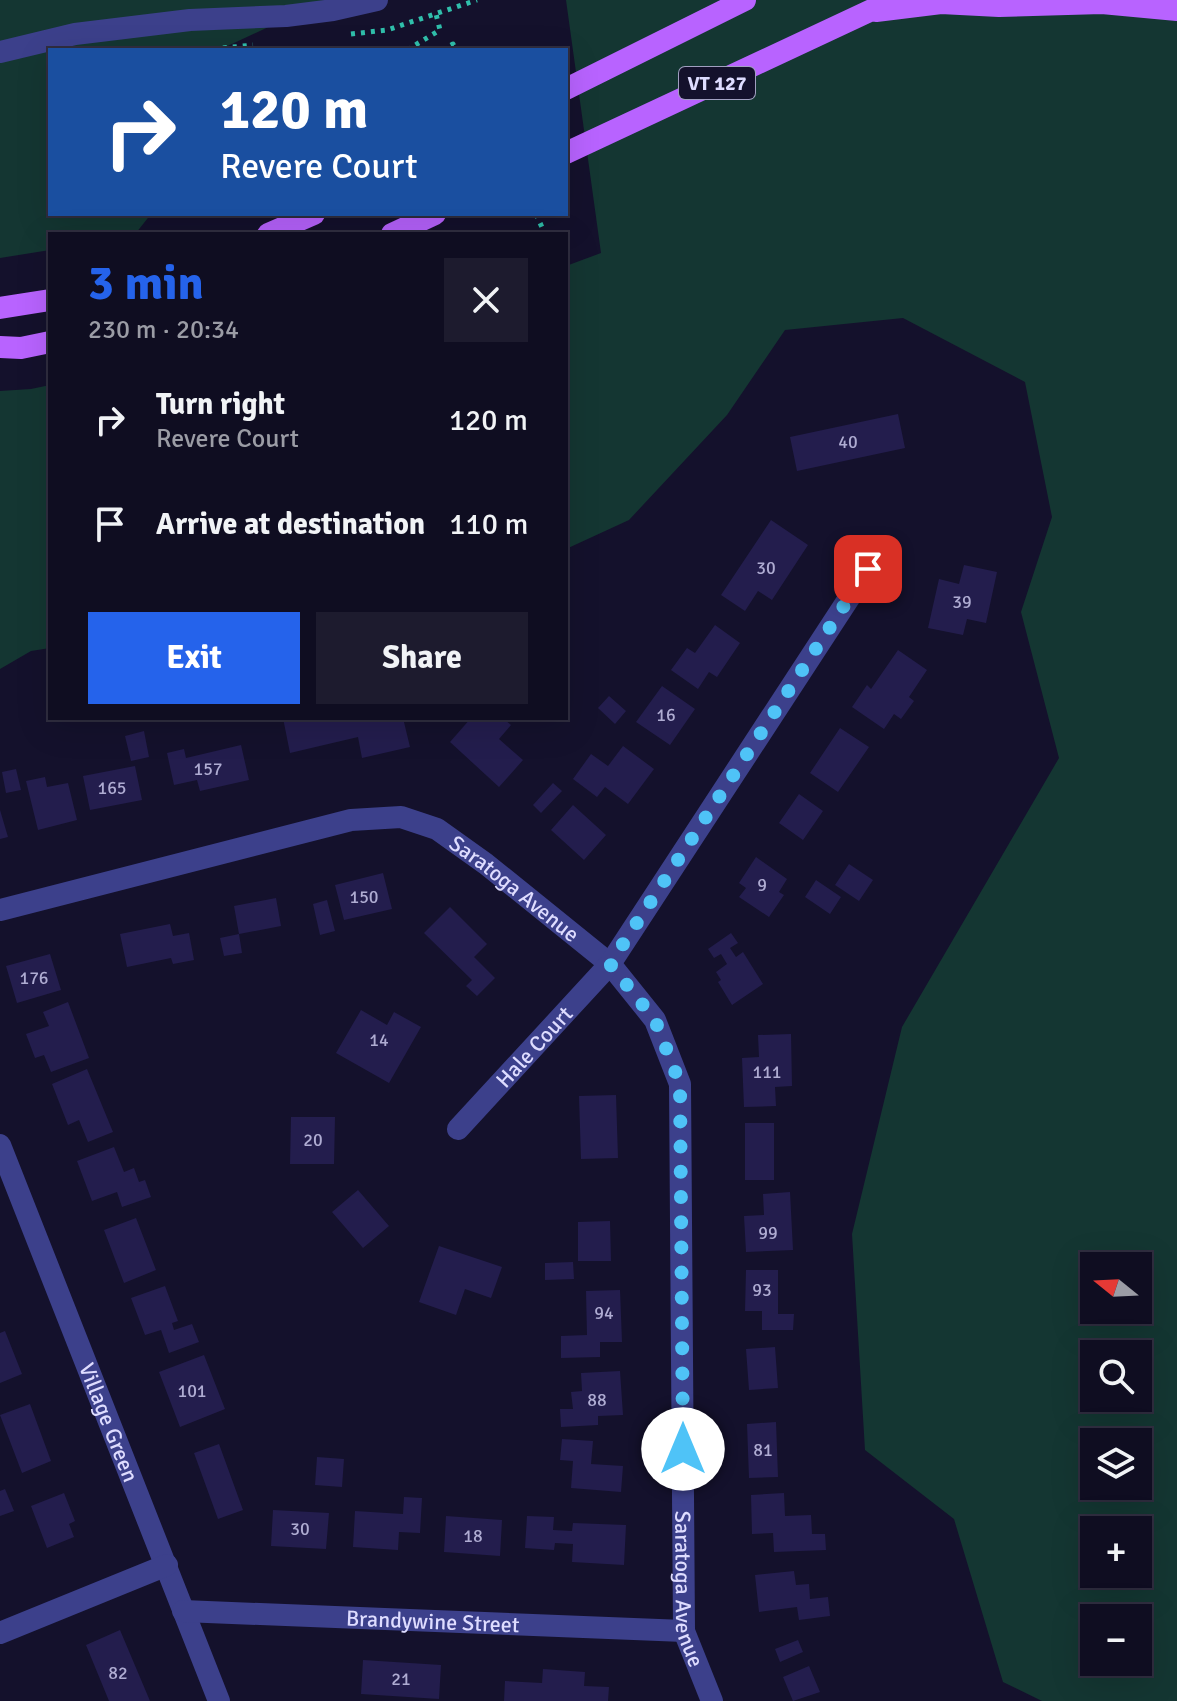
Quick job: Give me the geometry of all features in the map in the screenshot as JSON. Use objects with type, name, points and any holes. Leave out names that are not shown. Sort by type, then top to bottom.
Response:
[{"type":"main road","name":"VT 127","points":[[568,88],[745,0]]},
{"type":"main road","name":"VT 127","points":[[568,152],[893,0]]},
{"type":"main road","points":[[867,12],[941,3],[999,6],[1102,3],[1177,10]]},
{"type":"main road","points":[[273,232],[309,216]]},
{"type":"main road","points":[[396,232],[431,216]]},
{"type":"main road","points":[[0,308],[48,300]]},
{"type":"main road","points":[[0,347],[21,348],[48,342]]},
{"type":"street","points":[[0,52],[75,34],[190,20],[286,16],[377,0]]},
{"type":"street","name":"Hale Court","points":[[458,1129],[610,964],[868,569]]},
{"type":"street","name":"Saratoga Avenue","points":[[0,910],[351,820],[401,817],[437,829],[486,864],[610,964],[655,1020],[680,1084],[684,1631],[712,1701]]},
{"type":"street","name":"Village Green","points":[[0,1145],[219,1701]]},
{"type":"street","points":[[0,1633],[167,1565]]},
{"type":"street","name":"Brandywine Street","points":[[183,1611],[684,1631]]},
{"type":"path","points":[[410,48],[440,30],[436,14]]},
{"type":"path","points":[[224,48],[255,45]]},
{"type":"green space","points":[[0,0],[326,0],[223,48],[48,48],[48,216],[149,216],[137,232],[48,232],[48,250],[0,258]]},
{"type":"green space","points":[[566,0],[1177,0],[1177,1701],[1042,1701],[1003,1682],[954,1519],[865,1450],[852,1234],[902,1027],[1059,758],[1021,612],[1052,517],[1025,382],[903,318],[785,330],[727,415],[629,520],[568,548],[568,265],[601,253]]},
{"type":"green space","points":[[48,385],[48,648],[31,651],[0,669],[0,391]]},
{"type":"building","points":[[898,414],[905,448],[797,471],[790,437]]},
{"type":"building","points":[[771,520],[808,545],[772,600],[758,591],[745,611],[721,595]]},
{"type":"building","points":[[964,565],[997,572],[986,623],[967,619],[963,635],[928,628],[939,579],[959,584]]},
{"type":"building","points":[[715,625],[740,643],[717,677],[709,672],[698,689],[671,670],[687,648],[695,653]]},
{"type":"building","points":[[898,650],[927,670],[909,697],[914,701],[901,719],[894,714],[884,729],[852,707],[867,685],[871,689]]},
{"type":"building","points":[[662,686],[695,709],[670,745],[636,722]]},
{"type":"building","points":[[609,696],[626,711],[615,724],[598,708]]},
{"type":"building","points":[[283,720],[403,720],[410,747],[362,758],[358,737],[290,753]]},
{"type":"building","points":[[469,720],[505,720],[511,725],[499,739],[523,760],[499,787],[450,742]]},
{"type":"building","points":[[840,728],[869,747],[838,792],[810,773]]},
{"type":"building","points":[[144,731],[149,757],[131,761],[125,736]]},
{"type":"building","points":[[241,745],[249,780],[200,791],[197,780],[174,785],[167,753],[184,749],[186,758]]},
{"type":"building","points":[[623,746],[654,769],[628,804],[605,787],[597,797],[573,779],[591,754],[608,766]]},
{"type":"building","points":[[135,766],[142,800],[90,810],[83,776]]},
{"type":"building","points":[[16,769],[21,790],[6,793],[2,772]]},
{"type":"building","points":[[45,777],[47,787],[68,783],[77,820],[38,830],[26,781]]},
{"type":"building","points":[[553,783],[562,791],[541,813],[533,805]]},
{"type":"building","points":[[799,794],[823,811],[803,840],[779,823]]},
{"type":"building","points":[[573,805],[606,835],[584,860],[551,830]]},
{"type":"building","points":[[0,810],[8,837],[0,839]]},
{"type":"building","points":[[756,857],[787,879],[779,892],[784,895],[769,917],[739,897],[746,888],[739,883]]},
{"type":"building","points":[[849,864],[873,880],[859,901],[835,885]]},
{"type":"building","points":[[383,873],[392,909],[344,920],[335,885]]},
{"type":"building","points":[[816,880],[841,897],[830,914],[805,897]]},
{"type":"building","points":[[276,898],[281,926],[239,934],[234,906]]},
{"type":"building","points":[[327,900],[335,931],[320,935],[313,904]]},
{"type":"building","points":[[450,907],[487,944],[474,957],[495,978],[477,996],[466,986],[472,980],[424,933]]},
{"type":"building","points":[[170,924],[173,936],[189,933],[194,960],[173,964],[171,958],[127,967],[120,934]]},
{"type":"building","points":[[731,933],[738,943],[730,948],[736,957],[743,952],[763,984],[732,1005],[718,982],[721,980],[716,972],[727,964],[721,954],[714,958],[708,949]]},
{"type":"building","points":[[239,934],[242,953],[224,956],[220,938]]},
{"type":"building","points":[[50,954],[61,990],[17,1003],[6,966]]},
{"type":"building","points":[[68,1002],[89,1058],[51,1072],[44,1055],[35,1058],[26,1034],[49,1026],[43,1012]]},
{"type":"building","points":[[361,1010],[387,1025],[394,1012],[421,1027],[389,1083],[336,1053]]},
{"type":"building","points":[[791,1034],[792,1086],[775,1087],[776,1106],[744,1107],[742,1058],[759,1057],[758,1035]]},
{"type":"building","points":[[87,1069],[113,1132],[88,1142],[79,1120],[68,1125],[52,1084]]},
{"type":"building","points":[[616,1095],[618,1158],[581,1159],[579,1096]]},
{"type":"building","points":[[291,1117],[335,1117],[334,1164],[290,1164]]},
{"type":"building","points":[[745,1123],[774,1123],[774,1180],[745,1180]]},
{"type":"building","points":[[114,1147],[124,1172],[134,1168],[139,1182],[145,1180],[151,1197],[122,1207],[117,1192],[92,1201],[77,1161]]},
{"type":"building","points":[[358,1190],[389,1226],[363,1248],[332,1212]]},
{"type":"building","points":[[790,1192],[793,1250],[746,1252],[744,1216],[764,1215],[763,1194]]},
{"type":"building","points":[[136,1218],[156,1270],[124,1283],[104,1230]]},
{"type":"building","points":[[610,1221],[611,1261],[578,1261],[578,1222]]},
{"type":"building","points":[[439,1246],[502,1267],[491,1298],[465,1289],[456,1315],[419,1302]]},
{"type":"building","points":[[573,1262],[574,1279],[545,1280],[545,1263]]},
{"type":"building","points":[[746,1270],[778,1270],[778,1314],[794,1314],[793,1330],[762,1330],[762,1311],[745,1311]]},
{"type":"building","points":[[165,1286],[178,1321],[172,1323],[174,1330],[192,1324],[199,1342],[169,1353],[161,1330],[145,1335],[131,1298]]},
{"type":"building","points":[[620,1290],[622,1342],[600,1342],[600,1357],[561,1358],[561,1336],[587,1335],[586,1291]]},
{"type":"building","points":[[5,1331],[22,1374],[0,1383],[0,1333]]},
{"type":"building","points":[[775,1347],[778,1388],[749,1390],[746,1349]]},
{"type":"building","points":[[204,1355],[225,1409],[180,1427],[159,1372]]},
{"type":"building","points":[[620,1371],[623,1415],[598,1416],[598,1425],[561,1427],[560,1409],[573,1409],[571,1392],[582,1391],[581,1373]]},
{"type":"building","points":[[30,1404],[51,1461],[22,1473],[0,1415]]},
{"type":"building","points":[[776,1422],[778,1477],[749,1478],[747,1424]]},
{"type":"building","points":[[562,1439],[593,1441],[591,1464],[623,1466],[621,1492],[571,1488],[573,1461],[560,1460]]},
{"type":"building","points":[[219,1444],[243,1510],[218,1519],[194,1453]]},
{"type":"building","points":[[317,1457],[344,1459],[342,1487],[315,1485]]},
{"type":"building","points":[[5,1489],[14,1511],[0,1516],[0,1491]]},
{"type":"building","points":[[64,1493],[75,1521],[69,1524],[74,1537],[47,1548],[31,1506]]},
{"type":"building","points":[[784,1493],[785,1516],[811,1515],[812,1534],[825,1534],[826,1550],[774,1552],[773,1533],[752,1534],[751,1495]]},
{"type":"building","points":[[404,1497],[422,1498],[420,1533],[399,1532],[398,1550],[353,1547],[355,1511],[403,1514]]},
{"type":"building","points":[[273,1510],[329,1513],[326,1549],[271,1546]]},
{"type":"building","points":[[446,1516],[502,1520],[500,1556],[444,1552]]},
{"type":"building","points":[[527,1516],[554,1517],[553,1530],[572,1531],[573,1523],[626,1525],[624,1565],[572,1562],[573,1544],[555,1543],[554,1550],[525,1548]]},
{"type":"building","points":[[794,1571],[796,1585],[809,1584],[810,1599],[828,1597],[830,1616],[799,1620],[797,1607],[759,1612],[755,1575]]},
{"type":"building","points":[[120,1630],[150,1701],[109,1701],[86,1645]]},
{"type":"building","points":[[798,1640],[803,1652],[780,1662],[775,1649]]},
{"type":"building","points":[[363,1660],[441,1665],[439,1699],[361,1694]]},
{"type":"building","points":[[809,1666],[820,1692],[793,1701],[783,1677]]},
{"type":"building","points":[[543,1669],[585,1672],[584,1686],[609,1687],[608,1701],[504,1701],[505,1681],[542,1683]]},
{"type":"route","points":[[683,1449],[680,1084],[655,1020],[610,964],[868,569]]}]
